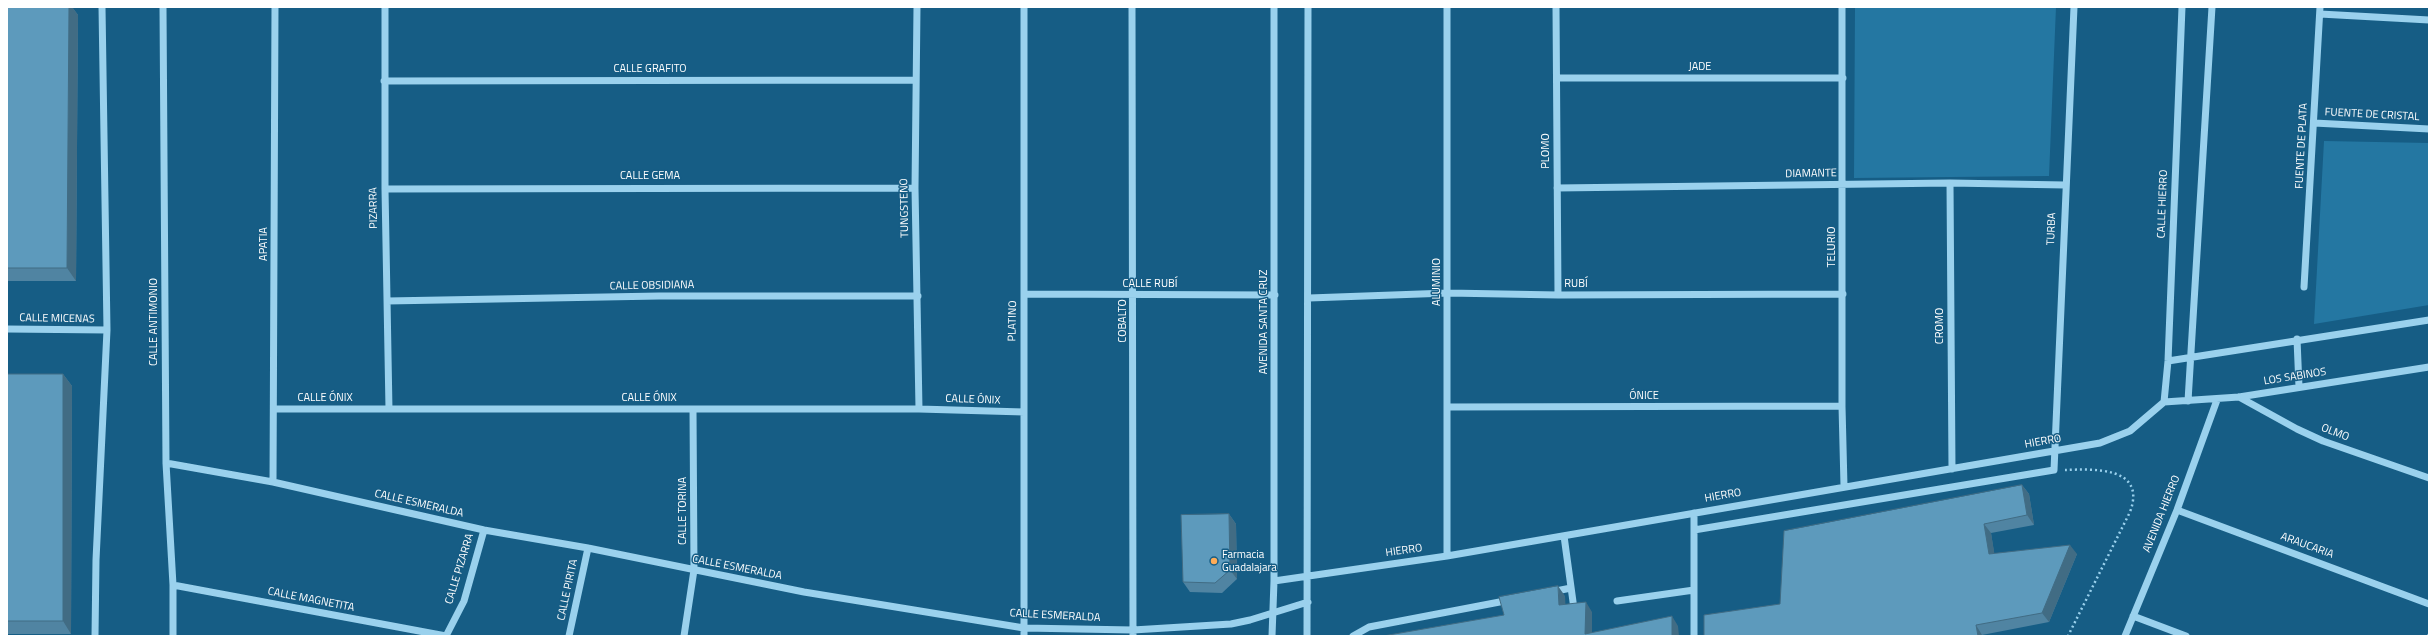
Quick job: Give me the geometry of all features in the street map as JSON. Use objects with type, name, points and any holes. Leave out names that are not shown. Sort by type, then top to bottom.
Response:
[{"type":"street","points":[[96,636],[96,560],[106,330],[102,7]]},
{"type":"street","name":"CALLE ANTIMONIO","points":[[163,7],[166,463],[173,585],[173,636]]},
{"type":"street","name":"APATIA","points":[[274,482],[275,7]]},
{"type":"street","name":"PIZARRA","points":[[384,7],[385,189],[389,409]]},
{"type":"street","name":"TUNGSTENO","points":[[917,7],[915,188],[919,409]]},
{"type":"street","name":"PLATINO","points":[[1024,7],[1024,636]]},
{"type":"street","name":"COBALTO","points":[[1132,7],[1134,295],[1133,633]]},
{"type":"street","name":"AVENIDA SANTA CRUZ","points":[[1272,636],[1274,581],[1275,295],[1274,7]]},
{"type":"street","points":[[1307,636],[1309,298],[1308,7]]},
{"type":"street","name":"ALUMINIO","points":[[1447,7],[1447,556]]},
{"type":"street","name":"PLOMO","points":[[1556,7],[1558,78],[1558,295]]},
{"type":"street","name":"TELURIO","points":[[1842,7],[1842,406],[1844,486]]},
{"type":"street","name":"TURBA","points":[[2054,470],[2056,451],[2065,185],[2074,7]]},
{"type":"street","name":"CALLE HIERRO","points":[[2164,402],[2168,361],[2182,7]]},
{"type":"street","points":[[2188,401],[2212,7]]},
{"type":"street","points":[[2320,10],[2429,20]]},
{"type":"street","name":"FUENTE DE PLATA","points":[[2304,287],[2320,10]]},
{"type":"street","name":"JADE","points":[[1558,78],[1843,78]]},
{"type":"street","name":"CALLE GRAFITO","points":[[384,81],[916,80]]},
{"type":"street","name":"FUENTE DE CRISTAL","points":[[2314,123],[2429,129]]},
{"type":"street","name":"DIAMANTE","points":[[1557,188],[1950,183],[2065,185]]},
{"type":"street","name":"CROMO","points":[[1950,183],[1952,468]]},
{"type":"street","name":"CALLE GEMA","points":[[385,189],[915,188]]},
{"type":"street","name":"RUBÍ","points":[[1309,298],[1448,293],[1558,295],[1843,294]]},
{"type":"street","name":"CALLE RUBÍ","points":[[1025,294],[1275,295]]},
{"type":"street","name":"CALLE OBSIDIANA","points":[[387,301],[659,296],[918,296]]},
{"type":"street","points":[[2168,361],[2429,320]]},
{"type":"street","name":"CALLE MICENAS","points":[[7,329],[106,330]]},
{"type":"street","points":[[2297,340],[2299,387]]},
{"type":"street","name":"LOS SABINOS","points":[[2164,402],[2217,400],[2429,367]]},
{"type":"street","name":"OLMO","points":[[2239,397],[2297,429],[2323,441],[2429,478]]},
{"type":"street","name":"AVENIDA HIERRO","points":[[2125,636],[2177,510],[2217,400]]},
{"type":"street","name":"HIERRO","points":[[1274,581],[1447,556],[1844,486],[2056,451],[2117,438],[2130,431],[2164,402]]},
{"type":"street","name":"ÓNICE","points":[[1447,407],[1842,406]]},
{"type":"street","name":"CALLE ÓNIX","points":[[275,409],[919,409],[1024,412]]},
{"type":"street","name":"CALLE TORINA","points":[[684,636],[694,570],[693,409]]},
{"type":"street","name":"CALLE ESMERALDA","points":[[166,463],[274,482],[484,530],[588,548],[804,592],[1024,628],[1133,633],[1231,624],[1272,614],[1308,602]]},
{"type":"street","points":[[1694,530],[2054,470]]},
{"type":"street","name":"ARAUCARIA","points":[[2177,510],[2429,604]]},
{"type":"street","points":[[1694,513],[1694,636]]},
{"type":"street","name":"CALLE PIZARRA","points":[[446,636],[464,601],[484,530]]},
{"type":"street","points":[[1564,536],[1574,609]]},
{"type":"street","name":"CALLE PIRITA","points":[[569,636],[588,548]]},
{"type":"street","name":"CALLE MAGNETITA","points":[[173,585],[446,636]]},
{"type":"street","points":[[1540,594],[1571,588]]},
{"type":"street","points":[[1617,601],[1694,590]]},
{"type":"street","points":[[1353,636],[1370,627],[1517,598]]},
{"type":"street","points":[[2133,616],[2186,636]]},
{"type":"path","points":[[2054,470],[2111,471],[2121,476],[2126,481],[2133,496],[2130,512],[2068,636]]},
{"type":"shaded area","points":[[1855,7],[2056,7],[2049,176],[1854,178]]},
{"type":"shaded area","points":[[2324,141],[2429,143],[2429,305],[2314,324]]},
{"type":"building","points":[[7,7],[69,7],[67,268],[7,268]]},
{"type":"building","points":[[7,374],[63,374],[63,621],[7,621]]},
{"type":"building","points":[[2022,485],[2027,515],[1984,524],[1989,554],[2070,545],[2042,613],[1976,625],[1978,636],[1704,636],[1704,615],[1780,604],[1784,531]]},
{"type":"building","points":[[1229,514],[1230,570],[1215,583],[1183,582],[1181,515]]},
{"type":"building","points":[[1558,586],[1559,605],[1586,602],[1585,634],[1672,616],[1672,636],[1383,636],[1504,615],[1499,597]]},
{"type":"place","name":"Farmacia Guadalajara","points":[[1214,561]]}]
